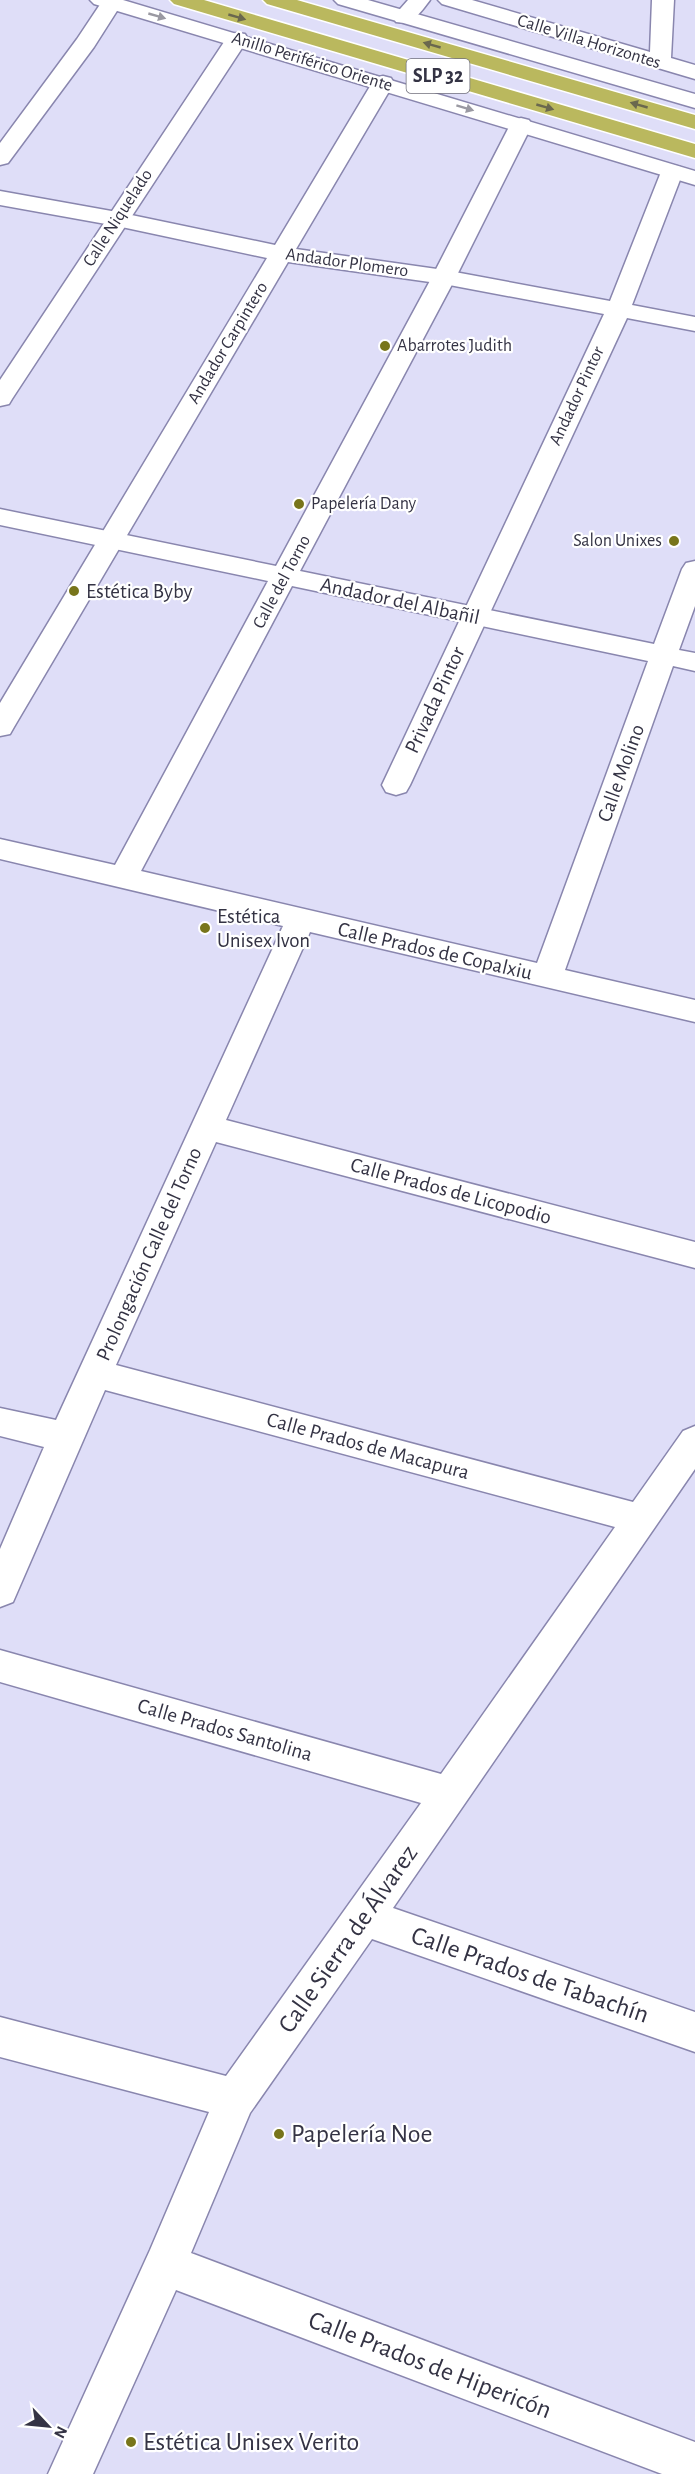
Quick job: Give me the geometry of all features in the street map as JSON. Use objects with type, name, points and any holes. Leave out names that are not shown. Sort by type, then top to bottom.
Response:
[{"type":"highway","name":"Anillo Periférico Oriente","points":[[181,0],[695,151]]},
{"type":"highway","name":"SLP 32","points":[[274,0],[695,122]]},
{"type":"street","points":[[345,0],[695,101]]},
{"type":"street","points":[[404,17],[419,0]]},
{"type":"street","name":"Calle Villa Horizontes","points":[[449,0],[695,72]]},
{"type":"street","points":[[660,63],[663,0]]},
{"type":"street","points":[[0,158],[86,42],[106,2]]},
{"type":"street","name":"Anillo Periférico Oriente","points":[[106,2],[237,39],[683,175]]},
{"type":"street","name":"Calle Niquelado","points":[[0,399],[237,39]]},
{"type":"street","name":"Andador Carpintero","points":[[0,727],[108,539],[283,254],[383,83]]},
{"type":"street","name":"Calle del Torno","points":[[123,878],[444,277],[521,125]]},
{"type":"street","name":"Andador Pintor","points":[[474,616],[683,175]]},
{"type":"street","name":"Andador Plomero","points":[[0,198],[117,219],[283,254],[444,277],[695,324]]},
{"type":"street","name":"Andador del Albañil","points":[[0,517],[695,662]]},
{"type":"street","name":"Calle Molino","points":[[547,977],[695,569]]},
{"type":"street","name":"Privada Pintor","points":[[396,785],[474,616]]},
{"type":"street","name":"Calle Prados de Copalxiu","points":[[0,849],[695,1011]]},
{"type":"street","name":"Prolongación Calle del Torno","points":[[0,1591],[66,1437],[301,919]]},
{"type":"street","name":"Calle Prados de Licopodio","points":[[207,1127],[695,1255]]},
{"type":"street","name":"Calle Prados de Macapura","points":[[95,1373],[641,1519]]},
{"type":"street","points":[[0,1422],[66,1437]]},
{"type":"street","name":"Calle Sierra de Álvarez","points":[[70,2474],[165,2265],[235,2099],[695,1441]]},
{"type":"street","name":"Calle Prados Santolina","points":[[0,1666],[450,1794]]},
{"type":"street","name":"Calle Prados de Tabachín","points":[[364,1917],[695,2032]]},
{"type":"street","points":[[0,2037],[235,2099]]},
{"type":"street","name":"Calle Prados de Hipericón","points":[[165,2265],[695,2464]]},
{"type":"place","name":"Abarrotes Judith","points":[[385,346]]},
{"type":"place","name":"Papelería Dany","points":[[299,504]]},
{"type":"place","name":"Salon Unixes","points":[[674,541]]},
{"type":"place","name":"Estética Byby","points":[[74,591]]},
{"type":"place","name":"Estética Unisex Ivon","points":[[205,928]]},
{"type":"place","name":"Papelería Noe","points":[[279,2134]]},
{"type":"place","name":"Estética Unisex Verito","points":[[131,2442]]}]
